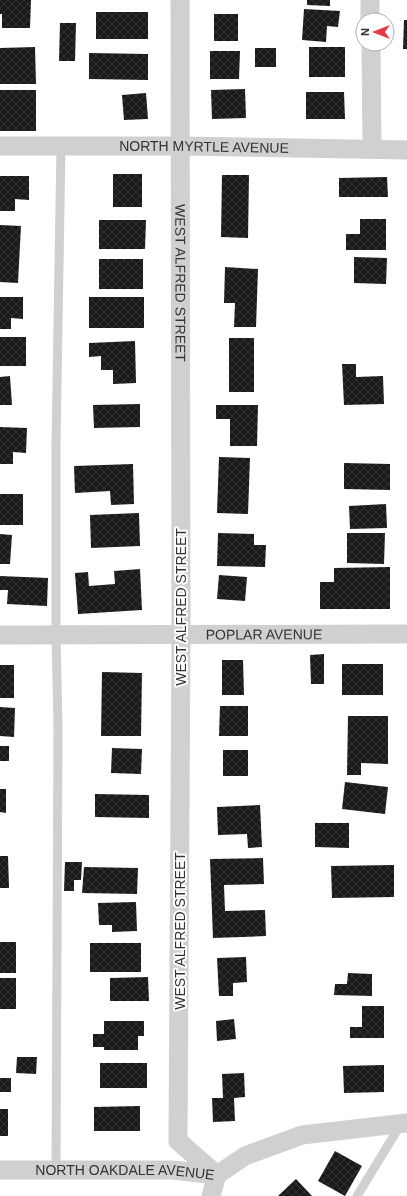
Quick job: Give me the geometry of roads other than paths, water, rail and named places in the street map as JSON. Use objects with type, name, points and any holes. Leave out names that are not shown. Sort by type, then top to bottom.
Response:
[{"type":"street","name":"WEST ALFRED STREET","points":[[180,0],[181,634],[178,1141],[217,1175]]},
{"type":"street","points":[[370,0],[370,12]]},
{"type":"street","points":[[371,52],[372,149]]},
{"type":"street","name":"NORTH MYRTLE AVENUE","points":[[0,146],[180,146],[407,150]]},
{"type":"street","name":"POPLAR AVENUE","points":[[0,635],[407,634]]},
{"type":"street","name":"NORTH OAKDALE AVENUE","points":[[0,1170],[172,1170],[217,1175],[245,1156],[302,1135],[404,1123]]},
{"type":"street","points":[[211,1196],[217,1175]]},
{"type":"lane","points":[[56,1170],[58,726],[56,634],[56,444],[61,146]]},
{"type":"lane","points":[[357,1196],[404,1123]]}]
